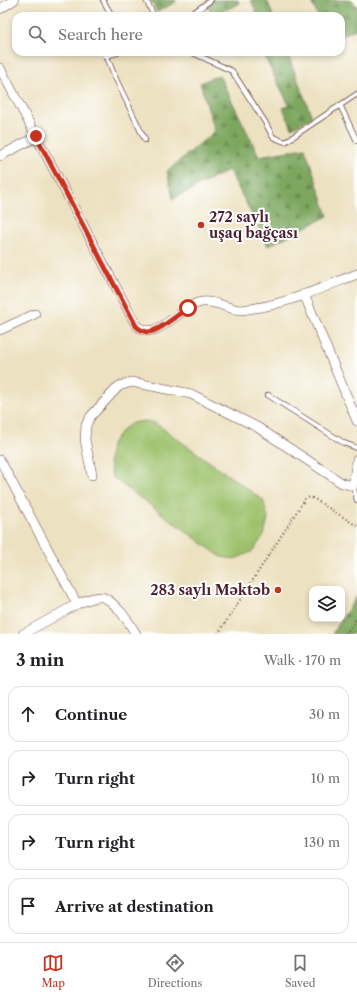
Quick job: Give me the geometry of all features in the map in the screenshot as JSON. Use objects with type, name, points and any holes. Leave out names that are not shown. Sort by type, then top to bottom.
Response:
[{"type":"street","points":[[0,9],[14,0]]},
{"type":"street","points":[[0,68],[136,326],[141,330],[148,332],[155,331],[188,308],[202,302],[240,310],[268,306],[357,274]]},
{"type":"street","points":[[0,156],[36,136]]},
{"type":"street","points":[[304,294],[357,421]]},
{"type":"street","points":[[0,330],[35,314]]},
{"type":"street","points":[[92,475],[85,440],[86,425],[91,416],[119,386],[132,382],[190,394],[257,427],[342,484],[353,486],[357,459]]},
{"type":"street","points":[[0,460],[77,604]]},
{"type":"street","points":[[23,634],[77,604],[97,597],[102,597],[116,608],[128,621],[136,634]]},
{"type":"lane","points":[[103,0],[110,12]]},
{"type":"lane","points":[[146,0],[152,12]]},
{"type":"lane","points":[[194,12],[211,0]]},
{"type":"lane","points":[[107,56],[145,140]]},
{"type":"lane","points":[[200,56],[232,71],[273,137],[284,142],[357,94]]},
{"type":"lane","points":[[340,105],[357,141]]},
{"type":"lane","points":[[268,395],[344,443],[357,448]]},
{"type":"lane","points":[[353,486],[357,500]]},
{"type":"path","points":[[218,634],[305,499],[310,497],[316,500],[357,526]]},
{"type":"path","points":[[346,634],[357,618]]},
{"type":"green space","points":[[151,0],[175,0],[176,2],[157,12]]},
{"type":"green space","points":[[208,0],[238,0],[239,4],[220,12],[210,12]]},
{"type":"green space","points":[[251,0],[267,0],[272,12],[256,12]]},
{"type":"green space","points":[[310,0],[351,0],[357,6],[357,32],[355,29],[345,34],[345,12],[316,12]]},
{"type":"green space","points":[[264,56],[289,56],[312,117],[292,128],[283,108],[289,105]]},
{"type":"green space","points":[[219,75],[259,156],[305,148],[328,216],[268,246],[229,170],[173,199],[167,171],[215,131],[200,83]]},
{"type":"green space","points":[[145,421],[155,423],[263,500],[268,518],[264,535],[253,551],[235,559],[221,557],[112,477],[109,462],[111,445],[122,430],[132,423]]},
{"type":"green space","points":[[357,596],[357,634],[332,634],[340,622],[345,622],[345,614]]},
{"type":"place","name":"272 saylı uşaq bağçası","points":[[201,225]]},
{"type":"place","name":"283 saylı Məktəb","points":[[278,590]]},
{"type":"route","points":[[36,136],[136,326],[141,330],[148,332],[155,331],[188,308]]}]
